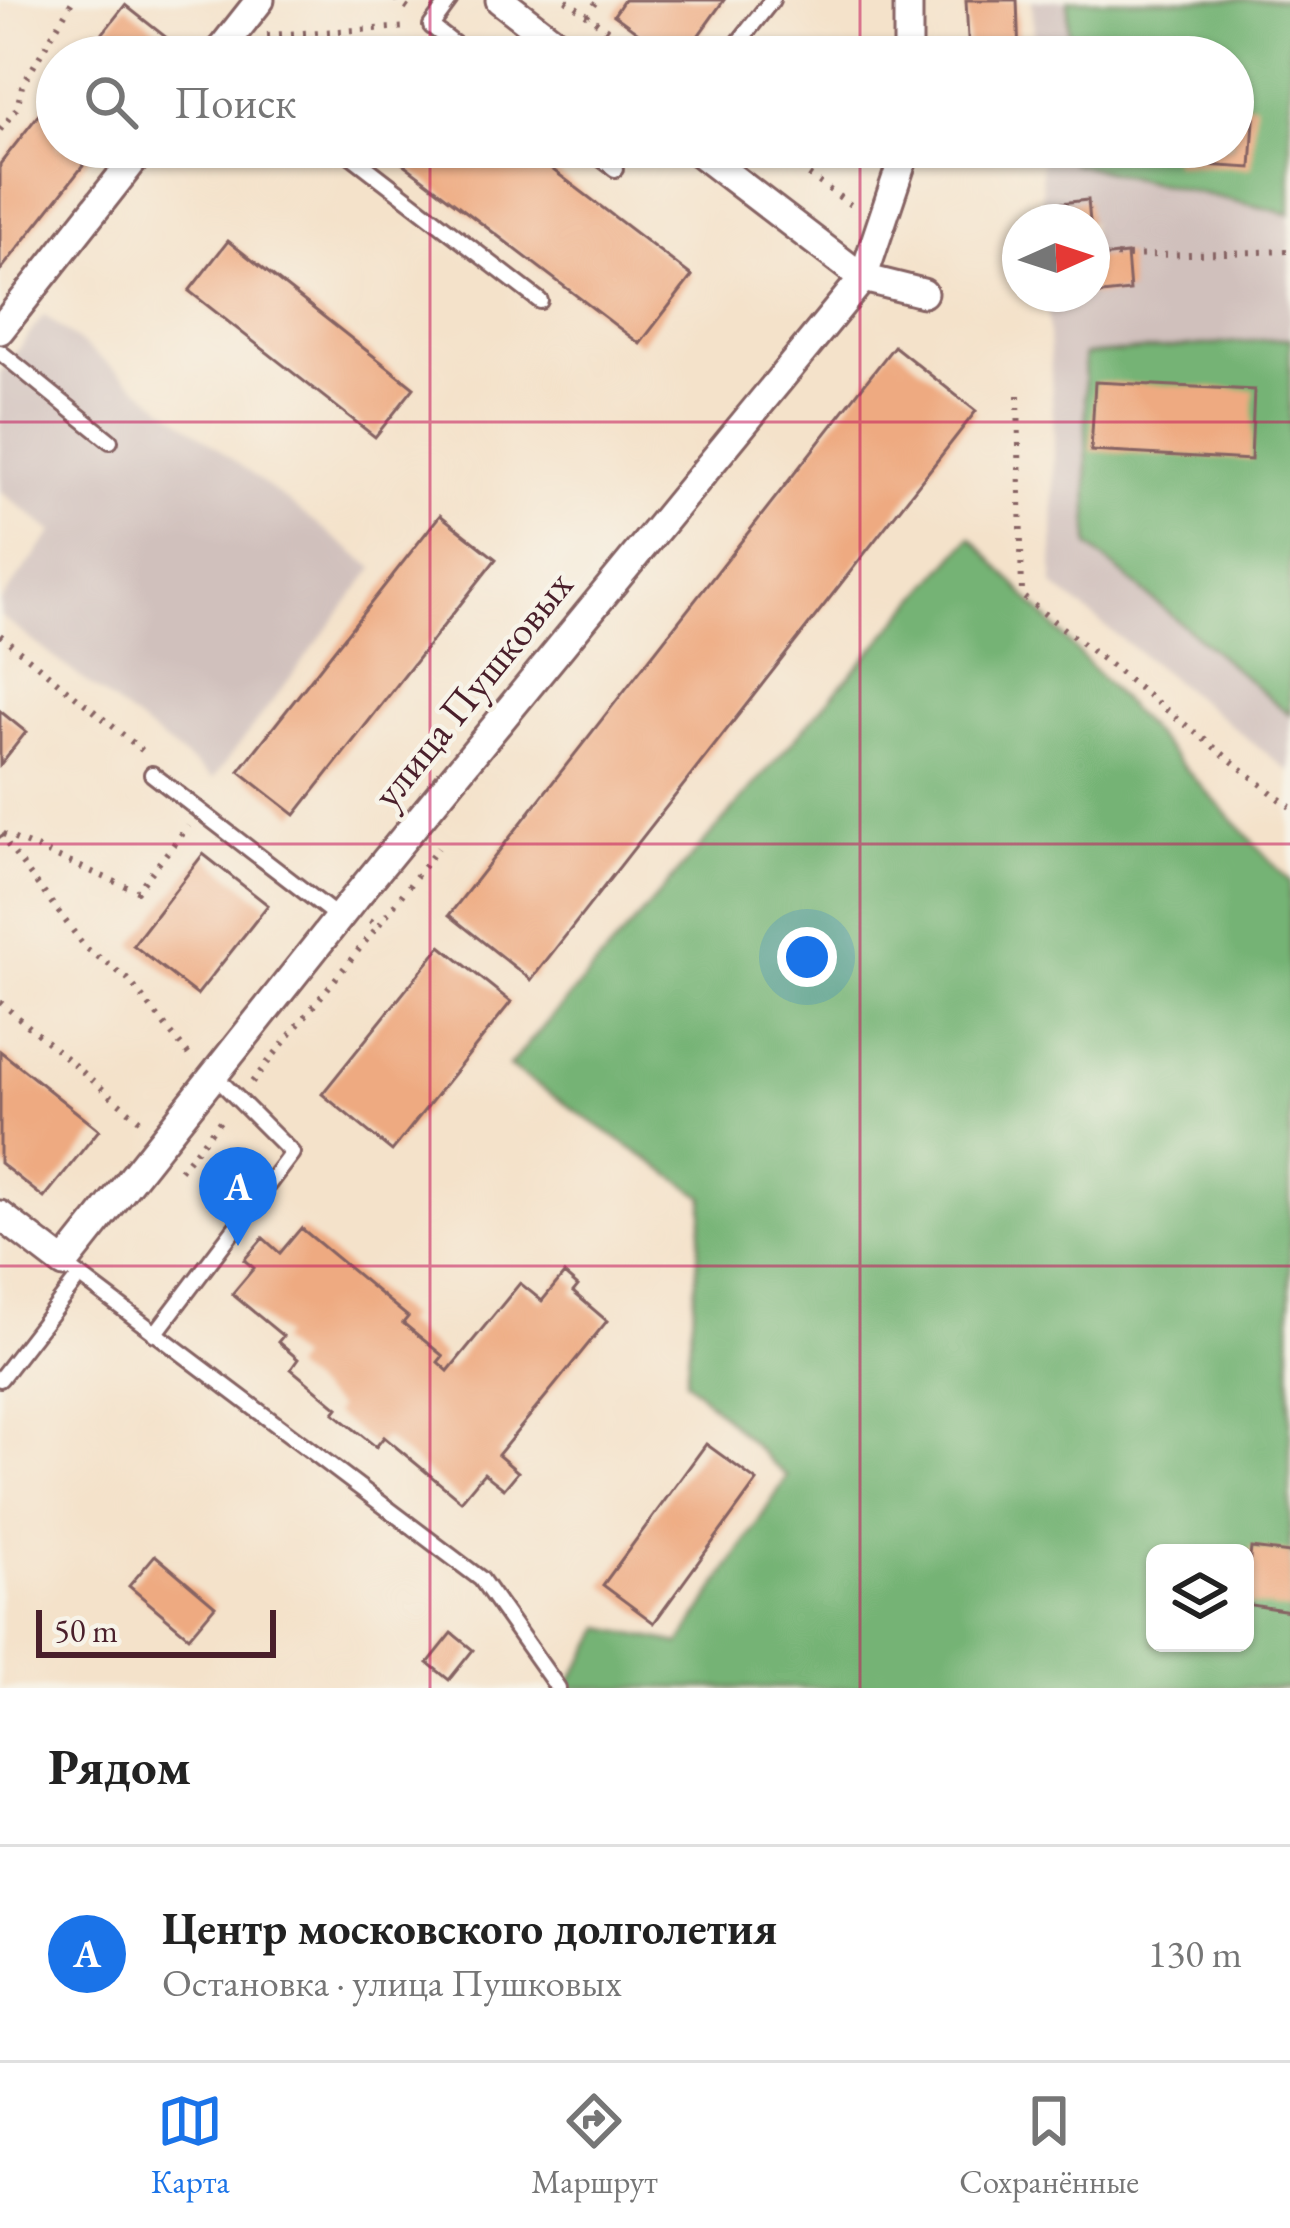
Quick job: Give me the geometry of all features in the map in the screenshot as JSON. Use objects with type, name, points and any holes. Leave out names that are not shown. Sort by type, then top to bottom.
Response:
[{"type":"street","points":[[234,36],[260,0]]},
{"type":"street","points":[[500,0],[547,36]]},
{"type":"street","points":[[908,0],[908,36]]},
{"type":"street","points":[[0,330],[127,168]]},
{"type":"street","points":[[719,168],[863,278],[923,293]]},
{"type":"street","name":"улица Пушковых","points":[[72,1270],[208,1073],[863,278],[900,168]]},
{"type":"street","points":[[0,1215],[72,1270]]},
{"type":"lane","points":[[444,36],[431,26],[450,0]]},
{"type":"lane","points":[[744,36],[772,0]]},
{"type":"lane","points":[[367,168],[540,301]]},
{"type":"lane","points":[[0,352],[110,441]]},
{"type":"lane","points":[[154,767],[200,811],[344,911]]},
{"type":"lane","points":[[154,1334],[292,1153],[208,1073]]},
{"type":"lane","points":[[0,1379],[72,1270],[481,1579],[558,1688]]},
{"type":"path","points":[[52,36],[73,0]]},
{"type":"path","points":[[566,0],[616,36]]},
{"type":"path","points":[[587,15],[598,0]]},
{"type":"path","points":[[248,36],[431,26]]},
{"type":"path","points":[[0,130],[17,108],[22,86],[36,62]]},
{"type":"path","points":[[799,168],[859,211]]},
{"type":"path","points":[[1110,256],[1290,251]]},
{"type":"path","points":[[1018,395],[1022,596],[1290,807]]},
{"type":"path","points":[[0,635],[154,767]]},
{"type":"path","points":[[0,834],[137,890],[200,811]]},
{"type":"path","points":[[247,1088],[450,832]]},
{"type":"path","points":[[0,834],[86,948],[128,978],[208,1073]]},
{"type":"path","points":[[344,911],[377,926]]},
{"type":"path","points":[[0,1002],[153,1132]]},
{"type":"path","points":[[189,1160],[232,1106]]},
{"type":"shaded area","points":[[1032,0],[1290,0],[1290,772],[1053,585],[1054,438],[1048,312],[1110,312],[1110,204],[1042,204],[1041,168],[1254,168],[1254,36],[1034,36]]},
{"type":"shaded area","points":[[44,315],[374,568],[213,779],[0,616],[0,602],[53,532],[0,491],[0,373]]},
{"type":"green space","points":[[1068,0],[1290,0],[1290,214],[1092,168],[1254,168],[1254,36],[1069,36]]},
{"type":"green space","points":[[1290,338],[1290,715],[1089,546],[1084,355]]},
{"type":"green space","points":[[971,537],[1290,882],[1290,1688],[566,1688],[603,1628],[680,1644],[787,1477],[686,1380],[704,1197],[509,1066]]},
{"type":"building","points":[[624,0],[724,0],[698,36],[642,36],[614,15]]},
{"type":"building","points":[[966,0],[1017,0],[1018,36],[968,36]]},
{"type":"building","points":[[125,5],[164,36],[101,36]]},
{"type":"building","points":[[36,118],[36,168],[81,168],[0,271],[0,164]]},
{"type":"building","points":[[409,168],[551,168],[692,276],[640,344]]},
{"type":"building","points":[[228,241],[414,388],[375,437],[189,291]]},
{"type":"building","points":[[1127,254],[1130,291],[1110,293],[1110,256]]},
{"type":"building","points":[[894,346],[976,411],[531,980],[449,915]]},
{"type":"building","points":[[1095,382],[1254,390],[1251,460],[1091,451]]},
{"type":"building","points":[[440,515],[496,559],[295,815],[239,771]]},
{"type":"building","points":[[0,711],[26,732],[0,765]]},
{"type":"building","points":[[203,854],[268,905],[197,995],[133,945]]},
{"type":"building","points":[[441,946],[511,1002],[392,1151],[322,1094]]},
{"type":"building","points":[[0,1051],[99,1130],[44,1198],[0,1163]]},
{"type":"building","points":[[301,1228],[408,1317],[403,1323],[443,1356],[438,1362],[448,1371],[520,1283],[542,1301],[564,1274],[578,1286],[573,1292],[607,1321],[498,1455],[518,1472],[504,1489],[484,1473],[461,1501],[384,1437],[376,1447],[291,1369],[298,1359],[278,1342],[283,1336],[232,1294],[254,1268],[244,1260],[263,1238],[280,1253]]},
{"type":"building","points":[[706,1444],[757,1481],[654,1623],[603,1585]]},
{"type":"building","points":[[1254,1548],[1290,1553],[1290,1611],[1254,1605]]},
{"type":"building","points":[[155,1555],[215,1606],[189,1637],[129,1586]]},
{"type":"building","points":[[452,1633],[473,1650],[449,1680],[428,1663]]},
{"type":"place","name":"Центр московского долголетия","points":[[238,1246]]}]
